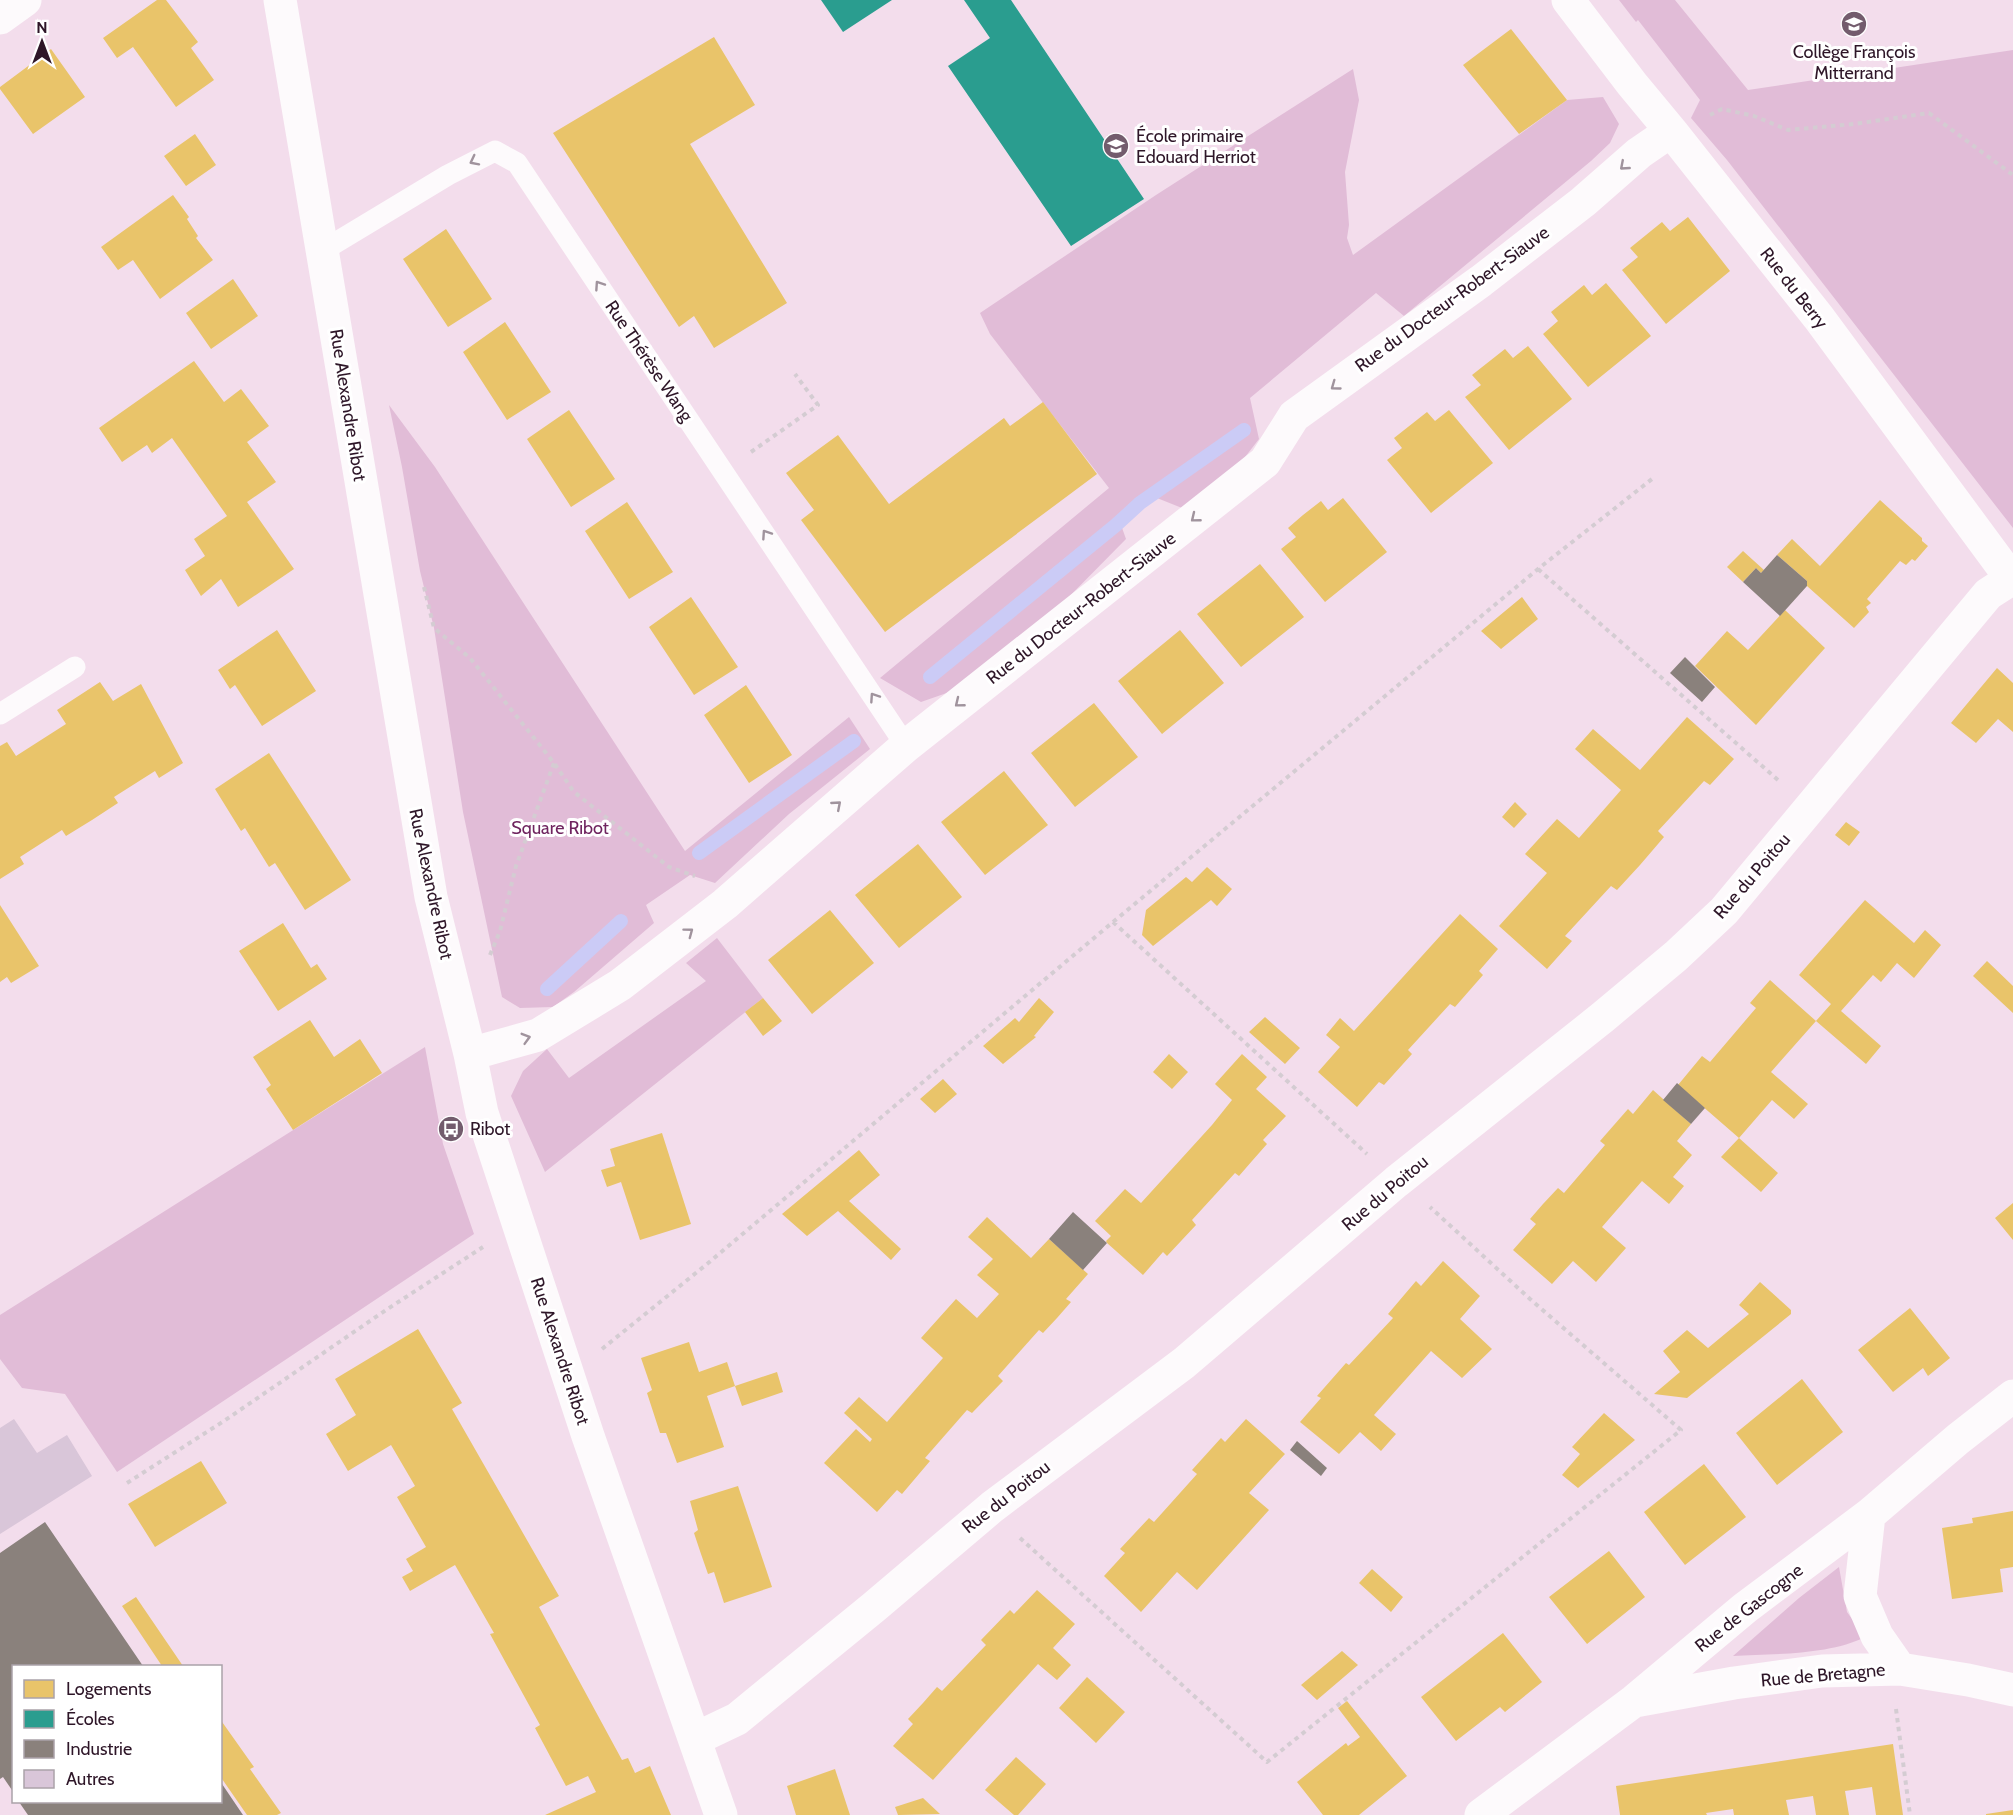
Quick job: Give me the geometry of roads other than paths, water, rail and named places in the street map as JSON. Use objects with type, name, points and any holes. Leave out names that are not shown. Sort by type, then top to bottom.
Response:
[{"type":"street","points":[[0,18],[25,0]]},
{"type":"street","name":"Rue Alexandre Ribot","points":[[280,0],[430,897],[470,1054],[482,1113],[588,1436],[722,1815]]},
{"type":"street","name":"Rue du Berry","points":[[1568,0],[1632,84],[1819,318],[2012,580]]},
{"type":"street","name":"Rue du Docteur-Robert-Siauve","points":[[470,1054],[538,1035],[620,985],[725,904],[906,746],[1266,462],[1294,416],[1481,281],[1582,202],[1639,153],[1671,130]]},
{"type":"street","name":"Rue du Poitou","points":[[696,1739],[737,1719],[992,1507],[1184,1363],[1396,1182],[1676,956],[1724,911],[1988,594],[2012,580]]},
{"type":"street","name":"Rue de Gascogne","points":[[1481,1815],[1634,1701],[1745,1608],[1869,1515],[1958,1439],[2013,1396]]},
{"type":"street","points":[[1869,1515],[1860,1596],[1876,1636],[1900,1669]]},
{"type":"street","name":"Rue de Bretagne","points":[[1634,1701],[1734,1683],[1822,1671],[1900,1669],[2013,1690]]},
{"type":"lane","name":"Rue Thérèse Wang","points":[[322,251],[448,175],[495,151],[517,163],[906,746]]},
{"type":"lane","points":[[0,714],[75,668]]},
{"type":"waterway","points":[[930,677],[1140,503],[1244,430]]},
{"type":"waterway","points":[[699,853],[854,741]]},
{"type":"waterway","points":[[547,989],[621,921]]},
{"type":"place","name":"Collège François Mitterrand","points":[[1854,24]]},
{"type":"place","name":"École primaire Edouard Herriot","points":[[1116,146]]},
{"type":"place","name":"Ribot","points":[[451,1129]]},
{"type":"park label","name":"Square Ribot","points":[[560,828]]}]
